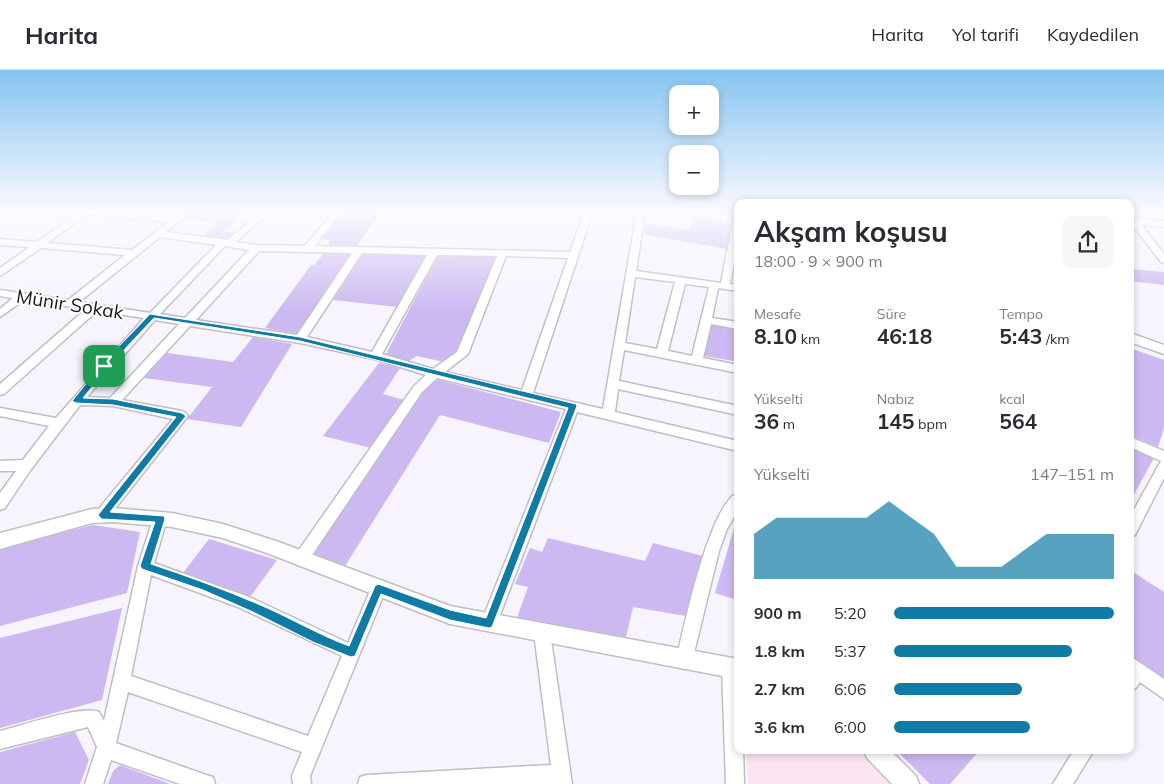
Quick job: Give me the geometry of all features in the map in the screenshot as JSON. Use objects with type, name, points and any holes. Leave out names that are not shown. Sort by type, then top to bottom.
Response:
[{"type":"street","points":[[30,244],[134,253]]},
{"type":"street","points":[[70,304],[145,244]]},
{"type":"street","points":[[0,504],[57,423],[104,366],[225,244]]},
{"type":"street","points":[[238,244],[256,248],[574,255]]},
{"type":"street","points":[[308,249],[312,244]]},
{"type":"street","points":[[526,395],[578,244]]},
{"type":"street","points":[[608,415],[636,244]]},
{"type":"street","points":[[697,361],[706,320],[719,285],[730,244]]},
{"type":"street","points":[[1152,244],[1164,260]]},
{"type":"street","points":[[0,273],[39,245]]},
{"type":"street","points":[[113,402],[256,248]]},
{"type":"street","points":[[300,339],[359,250]]},
{"type":"street","points":[[375,356],[434,251]]},
{"type":"street","points":[[301,559],[418,389],[427,378],[436,374],[462,354],[502,253]]},
{"type":"street","points":[[631,274],[734,287]]},
{"type":"street","points":[[662,353],[681,280]]},
{"type":"street","name":"Münir Sokak","points":[[0,293],[300,339],[375,356],[436,374],[734,445]]},
{"type":"street","points":[[0,314],[22,296]]},
{"type":"street","points":[[0,392],[95,307]]},
{"type":"street","points":[[706,320],[734,325]]},
{"type":"street","points":[[1134,339],[1164,350]]},
{"type":"street","points":[[619,345],[734,367]]},
{"type":"street","points":[[613,384],[734,410]]},
{"type":"street","points":[[76,401],[113,402],[182,416],[102,515]]},
{"type":"street","points":[[489,623],[573,406]]},
{"type":"street","points":[[0,412],[57,423]]},
{"type":"street","points":[[1134,444],[1164,457]]},
{"type":"street","points":[[0,466],[27,465]]},
{"type":"street","points":[[1134,523],[1164,465]]},
{"type":"street","points":[[684,660],[712,553],[722,524],[734,504]]},
{"type":"street","points":[[0,541],[83,518],[102,515],[190,523],[270,546],[450,615],[734,668]]},
{"type":"street","points":[[94,784],[107,749],[145,566],[160,519]]},
{"type":"street","points":[[145,566],[214,590],[257,608],[317,639],[351,652]]},
{"type":"street","points":[[302,784],[301,776],[312,747],[378,589]]},
{"type":"street","points":[[367,784],[563,779],[542,633]]},
{"type":"street","points":[[1134,673],[1164,690]]},
{"type":"street","points":[[121,682],[312,747]]},
{"type":"street","points":[[0,740],[77,720],[93,718],[107,749],[206,784]]},
{"type":"street","points":[[735,784],[736,754]]},
{"type":"street","points":[[879,754],[908,784]]},
{"type":"street","points":[[1062,784],[1082,754]]},
{"type":"shaded area","points":[[329,244],[358,244],[357,246]]},
{"type":"shaded area","points":[[700,244],[727,244],[726,249]]},
{"type":"shaded area","points":[[324,253],[352,254],[296,334],[265,328],[311,265],[314,265]]},
{"type":"shaded area","points":[[362,253],[427,254],[398,307],[333,300]]},
{"type":"shaded area","points":[[438,255],[494,256],[496,259],[459,348],[444,362],[417,356],[409,361],[386,354]]},
{"type":"shaded area","points":[[1134,269],[1164,272],[1164,285],[1134,281]]},
{"type":"shaded area","points":[[711,324],[734,328],[734,361],[704,356]]},
{"type":"shaded area","points":[[253,337],[292,344],[241,427],[187,419],[212,387],[144,378],[167,353],[233,362]]},
{"type":"shaded area","points":[[1134,349],[1164,360],[1164,428],[1158,447],[1134,437]]},
{"type":"shaded area","points":[[379,363],[400,368],[383,394],[404,400],[371,448],[323,436]]},
{"type":"shaded area","points":[[439,380],[561,412],[549,443],[440,415],[345,566],[313,555],[430,382]]},
{"type":"shaded area","points":[[1134,448],[1155,456],[1134,495]]},
{"type":"shaded area","points":[[93,525],[140,532],[127,593],[0,626],[0,548]]},
{"type":"shaded area","points":[[734,528],[734,599],[715,593]]},
{"type":"shaded area","points":[[548,538],[645,561],[653,543],[703,556],[686,616],[633,607],[626,637],[517,618],[528,587],[515,584],[530,548],[542,552]]},
{"type":"shaded area","points":[[209,539],[277,560],[250,597],[183,573]]},
{"type":"shaded area","points":[[1134,573],[1164,592],[1164,681],[1134,658]]},
{"type":"shaded area","points":[[122,608],[102,700],[0,728],[0,638]]},
{"type":"shaded area","points":[[75,732],[89,760],[80,784],[0,784],[0,752]]},
{"type":"shaded area","points":[[747,754],[868,754],[899,784],[748,784]]},
{"type":"shaded area","points":[[900,754],[976,754],[950,784],[930,784]]},
{"type":"shaded area","points":[[120,765],[170,784],[108,784],[113,771]]},
{"type":"route","points":[[152,316],[300,339],[375,356],[436,374],[573,406],[489,623],[450,615],[378,589],[351,652],[317,639],[257,608],[205,586],[145,566],[160,519],[102,515],[182,416],[113,402],[76,401],[104,366],[152,316]]}]
